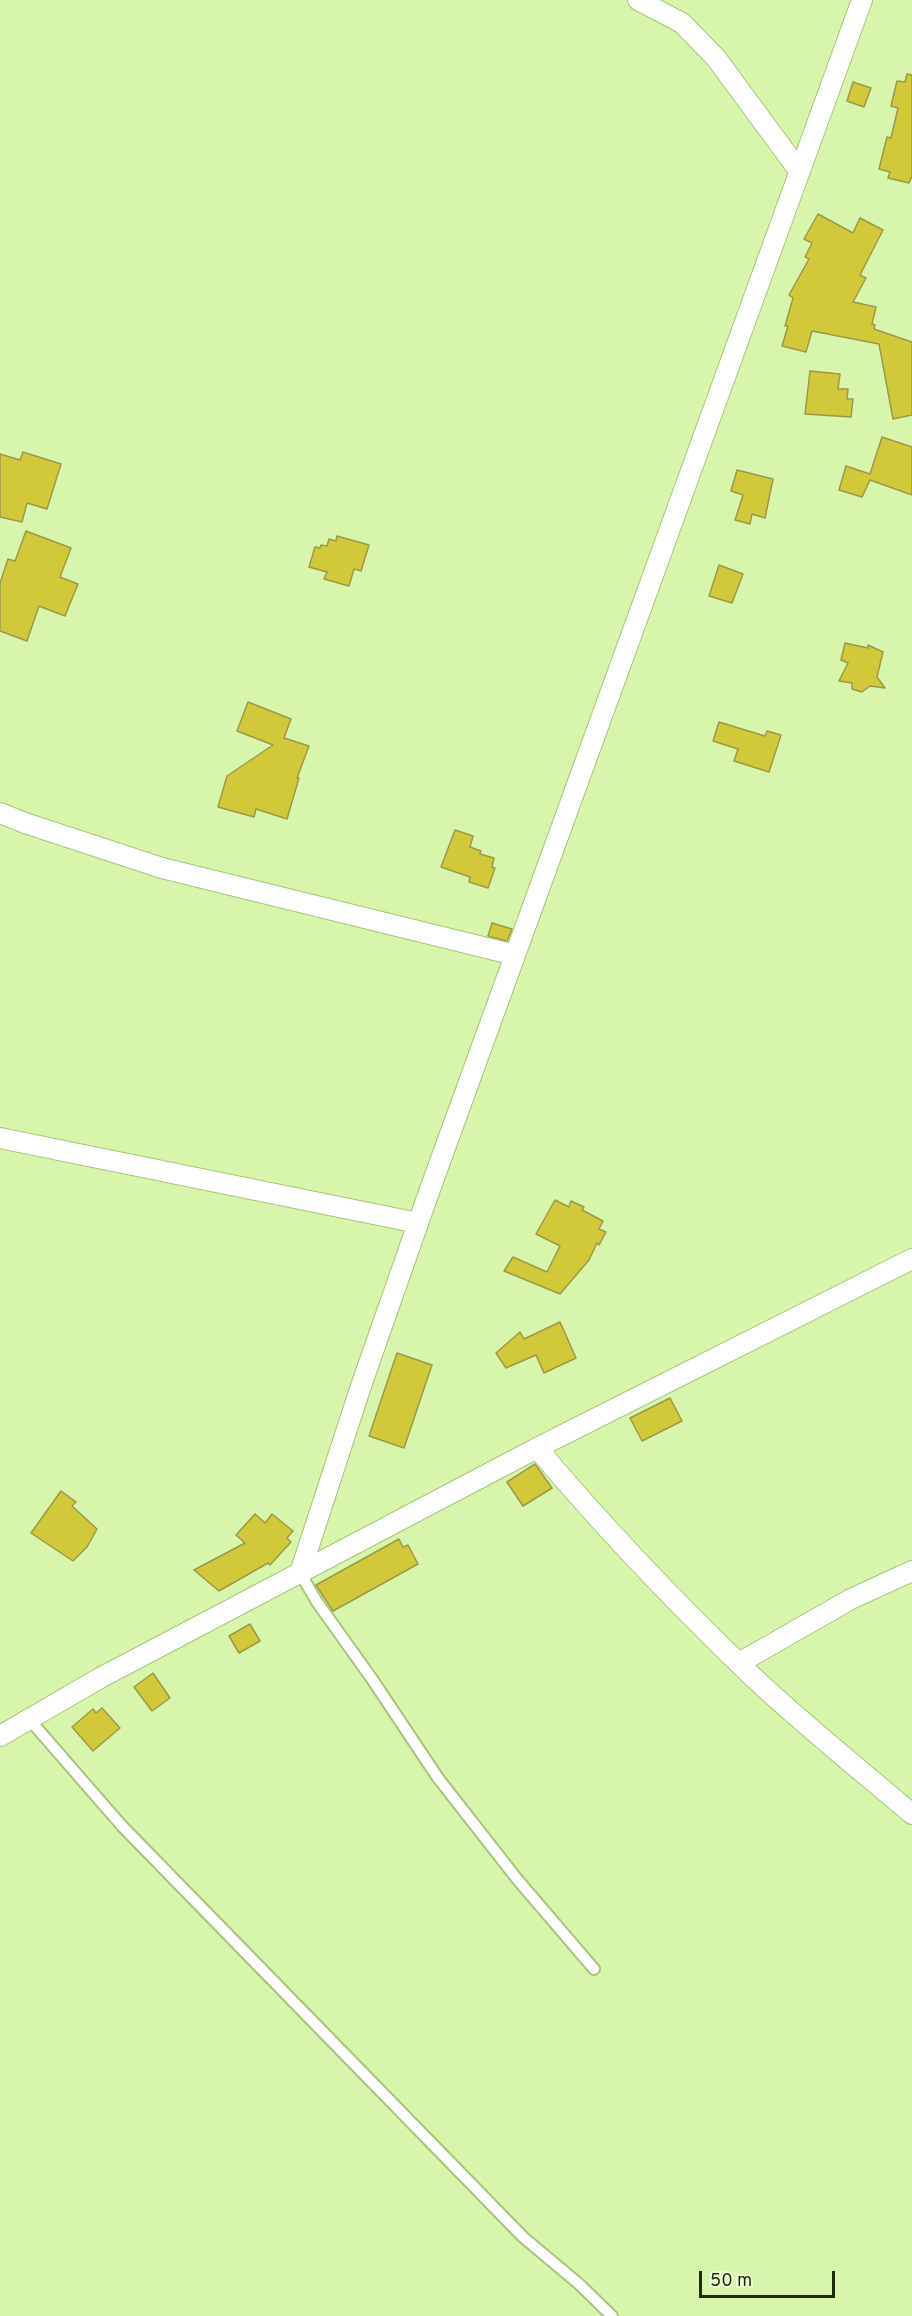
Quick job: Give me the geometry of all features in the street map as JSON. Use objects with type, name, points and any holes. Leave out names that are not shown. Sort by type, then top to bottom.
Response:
[{"type":"street","points":[[638,0],[682,23],[716,58],[800,172]]},
{"type":"street","points":[[300,1574],[361,1386],[418,1223],[862,0]]},
{"type":"street","points":[[0,813],[162,868],[515,955]]},
{"type":"street","points":[[0,1138],[418,1223]]},
{"type":"street","points":[[0,1736],[100,1678],[537,1448],[912,1259]]},
{"type":"street","points":[[537,1448],[624,1547],[740,1663],[822,1739],[912,1814]]},
{"type":"street","points":[[740,1663],[851,1599],[912,1571]]},
{"type":"lane","points":[[300,1574],[438,1778],[517,1879],[594,1969]]},
{"type":"lane","points":[[29,1719],[122,1826],[523,2237],[579,2284],[612,2316]]},
{"type":"building","points":[[907,74],[912,75],[912,176],[909,183],[888,178],[890,172],[879,169],[887,137],[891,138],[898,108],[891,106],[897,81],[905,82]]},
{"type":"building","points":[[853,82],[871,88],[864,107],[847,101]]},
{"type":"building","points":[[818,214],[853,233],[860,218],[883,230],[860,275],[866,278],[853,302],[876,307],[872,324],[875,325],[874,329],[912,342],[912,415],[893,419],[879,344],[812,331],[806,352],[782,346],[793,298],[789,295],[809,259],[805,257],[812,243],[804,239]]},
{"type":"building","points":[[810,371],[840,374],[838,389],[848,389],[847,399],[853,399],[851,417],[805,414]]},
{"type":"building","points":[[882,437],[912,447],[912,495],[870,480],[862,497],[839,490],[846,466],[870,474]]},
{"type":"building","points":[[23,452],[61,464],[47,509],[27,503],[22,522],[0,517],[0,454],[20,460]]},
{"type":"building","points":[[737,470],[773,479],[765,518],[752,514],[750,524],[735,520],[743,495],[731,491]]},
{"type":"building","points":[[26,531],[71,548],[60,577],[78,584],[65,616],[39,606],[27,641],[0,631],[0,583],[8,559],[15,561]]},
{"type":"building","points":[[337,536],[369,545],[361,571],[354,569],[349,586],[324,579],[327,572],[309,567],[315,547],[327,546],[329,539],[336,541]]},
{"type":"building","points":[[719,565],[743,574],[732,603],[709,596]]},
{"type":"building","points":[[845,643],[868,648],[868,645],[883,652],[877,677],[885,688],[870,686],[862,692],[852,689],[852,683],[839,681],[848,663],[841,660]]},
{"type":"building","points":[[248,702],[291,719],[284,738],[309,746],[297,778],[299,778],[287,819],[256,809],[254,817],[218,807],[227,776],[273,745],[237,731]]},
{"type":"building","points":[[719,722],[765,736],[767,731],[781,735],[769,772],[734,761],[738,749],[713,741]]},
{"type":"building","points":[[455,830],[473,836],[470,847],[481,851],[480,854],[494,858],[492,867],[495,868],[488,888],[469,882],[470,877],[441,867]]},
{"type":"building","points":[[492,923],[512,929],[507,941],[488,936]]},
{"type":"building","points":[[555,1200],[569,1207],[571,1201],[584,1207],[582,1210],[603,1221],[599,1229],[606,1232],[599,1245],[597,1243],[589,1260],[560,1294],[504,1271],[513,1257],[547,1272],[560,1246],[536,1234]]},
{"type":"building","points":[[560,1322],[576,1358],[544,1373],[536,1355],[506,1368],[496,1353],[520,1332],[524,1339]]},
{"type":"building","points":[[397,1353],[432,1365],[404,1448],[369,1436]]},
{"type":"building","points":[[670,1398],[682,1421],[642,1441],[630,1418]]},
{"type":"building","points":[[535,1464],[552,1488],[523,1506],[507,1482]]},
{"type":"building","points":[[61,1491],[76,1502],[72,1506],[97,1529],[87,1547],[73,1561],[31,1533]]},
{"type":"building","points":[[255,1514],[265,1523],[272,1514],[293,1531],[287,1538],[291,1542],[270,1565],[268,1563],[219,1591],[194,1570],[245,1543],[236,1535]]},
{"type":"building","points":[[399,1539],[403,1547],[408,1545],[418,1564],[333,1611],[316,1585]]},
{"type":"building","points":[[250,1624],[260,1641],[239,1653],[229,1636]]},
{"type":"building","points":[[153,1673],[170,1698],[152,1711],[134,1687]]},
{"type":"building","points":[[102,1708],[120,1728],[93,1751],[72,1727],[93,1709],[96,1713]]}]
